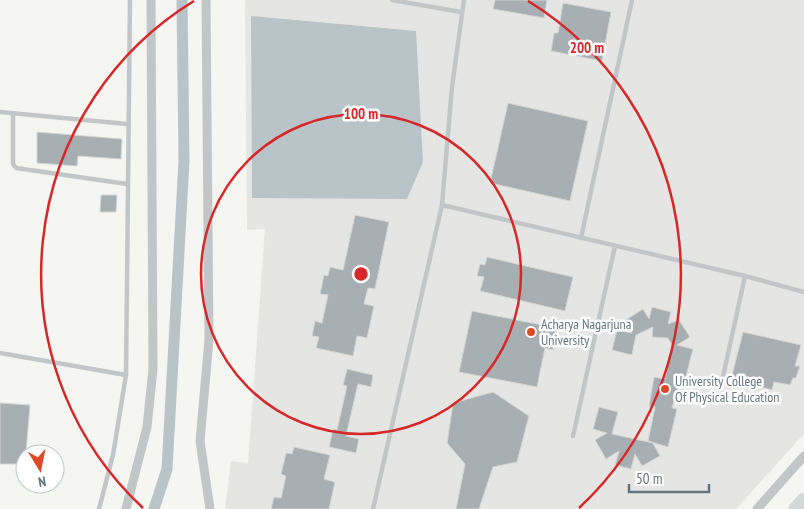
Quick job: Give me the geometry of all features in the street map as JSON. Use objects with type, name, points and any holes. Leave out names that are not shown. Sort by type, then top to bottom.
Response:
[{"type":"highway","points":[[796,509],[804,500]]},
{"type":"street","points":[[126,509],[147,427],[153,369],[151,0]]},
{"type":"street","points":[[206,0],[209,340],[200,441],[210,509]]},
{"type":"street","points":[[757,509],[804,456]]},
{"type":"lane","points":[[99,509],[115,446],[126,375],[127,124],[130,0]]},
{"type":"lane","points":[[392,0],[461,12]]},
{"type":"lane","points":[[373,509],[442,205],[461,12],[464,0]]},
{"type":"lane","points":[[581,238],[632,0]]},
{"type":"lane","points":[[0,112],[127,124]]},
{"type":"lane","points":[[13,114],[13,164],[16,168],[127,184]]},
{"type":"lane","points":[[442,205],[745,276],[804,292]]},
{"type":"lane","points":[[573,436],[615,246]]},
{"type":"lane","points":[[721,386],[745,276]]},
{"type":"lane","points":[[0,353],[126,375]]},
{"type":"shaded area","name":"Acharya Nagarjuna University","points":[[245,0],[804,0],[804,434],[736,509],[225,509],[231,461],[248,463],[265,229],[247,230]]},
{"type":"shaded area","points":[[251,16],[416,31],[423,162],[407,199],[252,198]]},
{"type":"building","points":[[495,0],[547,0],[544,18],[493,9]]},
{"type":"building","points":[[563,3],[611,12],[602,61],[551,51],[554,33],[558,33]]},
{"type":"building","points":[[508,103],[588,121],[570,201],[490,183]]},
{"type":"building","points":[[37,132],[122,139],[121,159],[78,156],[77,166],[37,163]]},
{"type":"building","points":[[101,195],[117,195],[116,212],[100,212]]},
{"type":"building","points":[[355,215],[389,222],[375,289],[368,288],[364,304],[374,306],[367,338],[357,336],[353,356],[316,348],[319,337],[312,336],[315,321],[322,323],[328,295],[320,294],[324,275],[328,276],[330,267],[343,270]]},
{"type":"building","points":[[487,257],[573,277],[565,311],[480,291],[484,277],[477,276],[480,264],[485,265]]},
{"type":"building","name":"University College Of Physical Education","points":[[652,307],[671,312],[668,324],[679,320],[690,337],[677,345],[693,349],[683,388],[679,385],[672,408],[677,409],[668,447],[648,441],[655,407],[649,406],[654,377],[665,379],[672,345],[668,338],[652,337],[653,327],[636,335],[632,355],[612,350],[617,330],[632,333],[624,321],[643,309],[649,319]]},
{"type":"building","points":[[472,311],[557,328],[553,350],[545,348],[537,387],[459,372]]},
{"type":"building","points":[[743,332],[801,345],[795,366],[800,366],[796,378],[793,378],[790,385],[774,382],[772,390],[731,379]]},
{"type":"building","points":[[347,369],[373,375],[371,387],[358,384],[346,436],[359,439],[356,453],[329,447],[333,429],[337,430],[347,386],[343,385]]},
{"type":"building","points":[[493,392],[529,416],[517,462],[493,467],[479,509],[456,509],[465,464],[447,443],[453,403]]},
{"type":"building","points":[[0,403],[30,405],[27,444],[15,444],[15,464],[0,464]]},
{"type":"building","points":[[599,407],[618,412],[612,434],[653,443],[660,456],[642,466],[635,454],[631,469],[615,465],[619,451],[606,459],[595,440],[607,433],[593,429]]},
{"type":"building","points":[[294,447],[330,455],[324,479],[335,482],[329,509],[271,509],[274,497],[281,498],[286,476],[281,474],[286,453],[292,454]]},
{"type":"waterway","points":[[154,509],[167,469],[184,161],[182,0]]},
{"type":"place","name":"Acharya Nagarjuna University","points":[[531,332]]},
{"type":"place","name":"University College Of Physical Education","points":[[665,389]]}]
